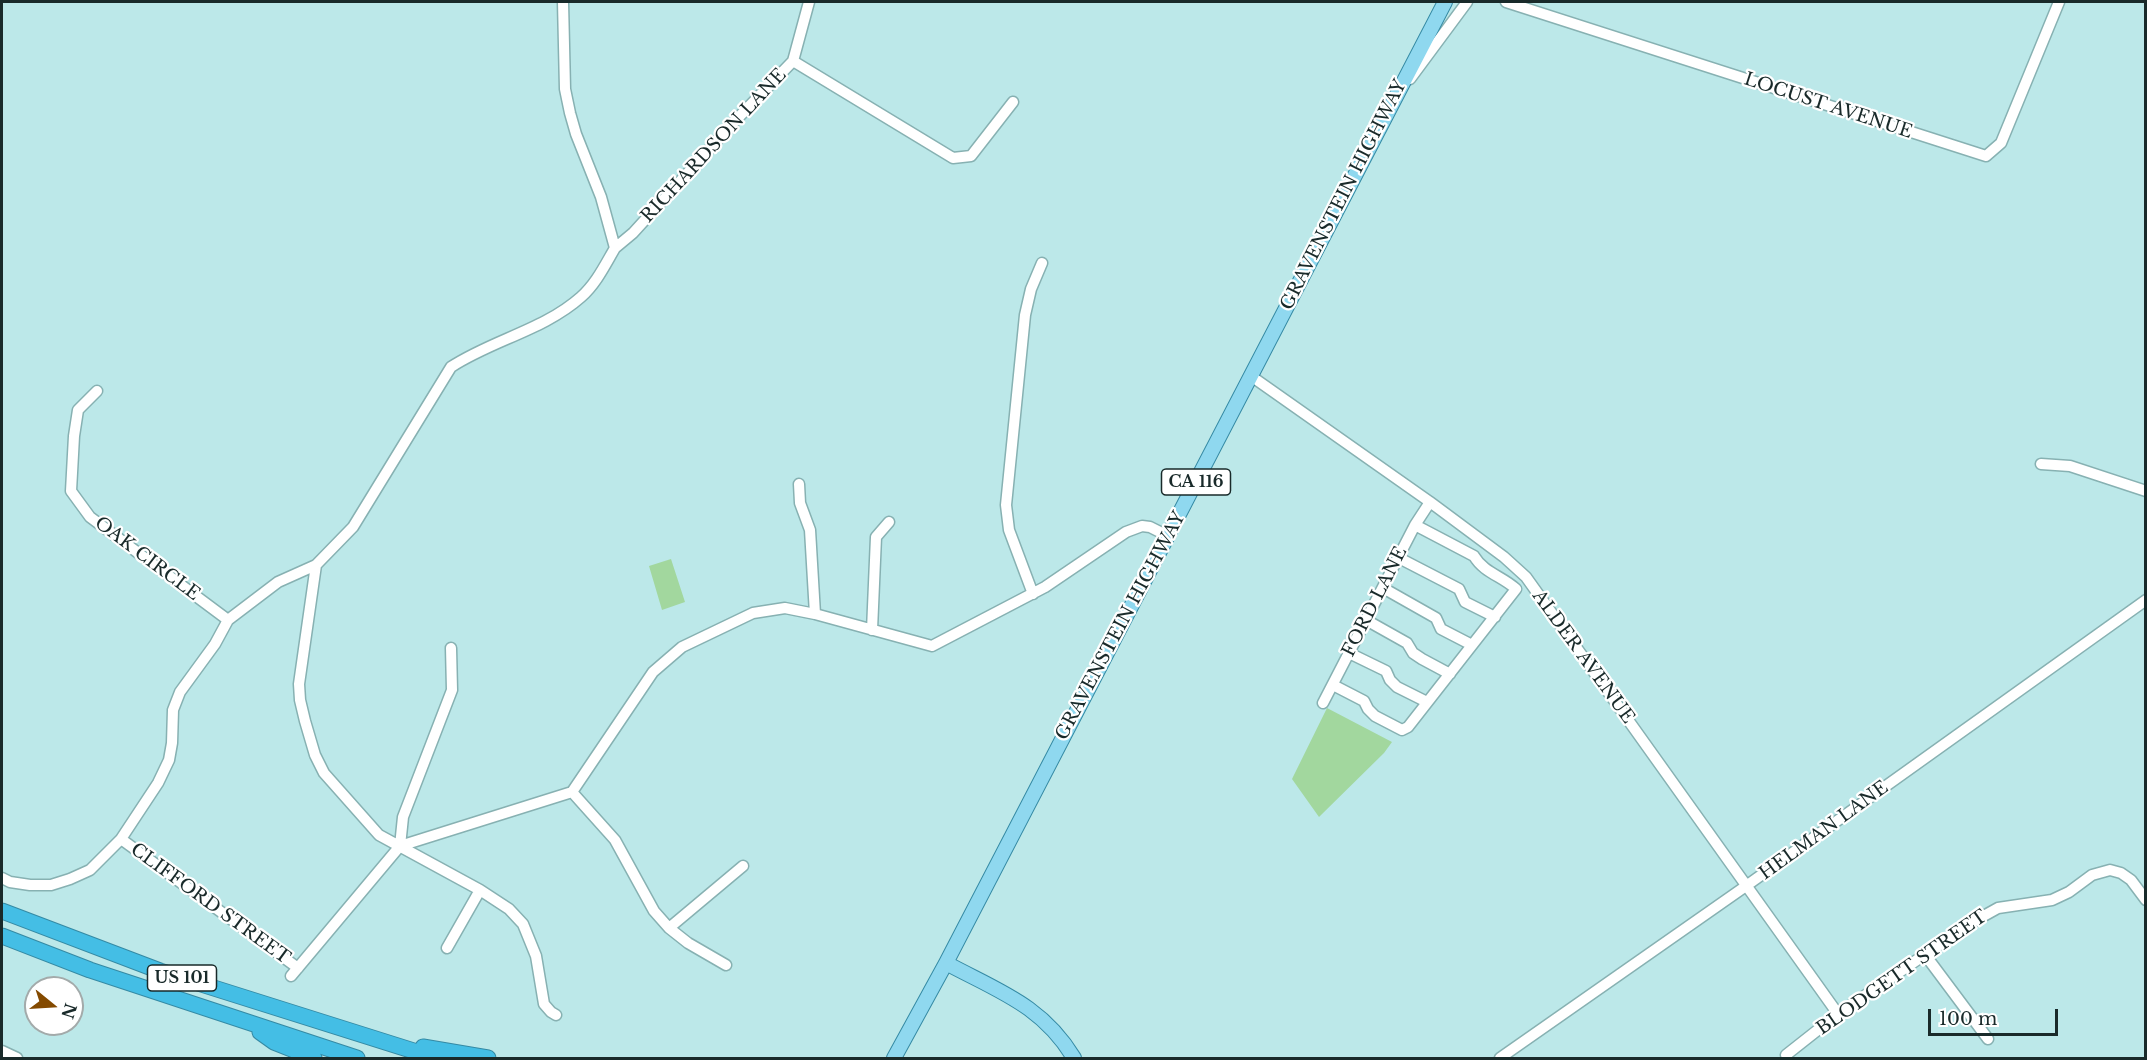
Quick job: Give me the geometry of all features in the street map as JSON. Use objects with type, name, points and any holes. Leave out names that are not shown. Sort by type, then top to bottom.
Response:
[{"type":"highway","name":"US 101","points":[[2,911],[160,971],[436,1059]]},
{"type":"highway","name":"US 101","points":[[2,936],[90,970],[357,1059]]},
{"type":"highway","points":[[246,1022],[274,1042],[314,1059]]},
{"type":"highway","points":[[367,1037],[488,1059]]},
{"type":"main road","name":"GRAVENSTEIN HIGHWAY","points":[[894,1059],[1445,2]]},
{"type":"main road","points":[[946,963],[1007,994],[1037,1014],[1062,1039],[1074,1059]]},
{"type":"street","points":[[563,2],[565,89],[570,113],[601,197],[615,248]]},
{"type":"street","name":"RICHARDSON LANE","points":[[316,565],[353,527],[451,367],[470,355],[558,314],[581,297],[596,281],[615,248],[633,233],[793,61],[809,2]]},
{"type":"street","points":[[1384,117],[1467,2]]},
{"type":"street","name":"LOCUST AVENUE","points":[[1506,2],[1986,156],[2001,143],[2059,2]]},
{"type":"street","points":[[793,61],[953,158],[971,156],[1013,102]]},
{"type":"street","points":[[1033,594],[1009,530],[1006,505],[1025,315],[1031,290],[1042,263]]},
{"type":"street","name":"ALDER AVENUE","points":[[1251,376],[1430,502],[1504,557],[1526,577],[1838,1014]]},
{"type":"street","name":"OAK CIRCLE","points":[[97,391],[78,410],[71,491],[90,517],[228,620]]},
{"type":"street","points":[[2041,464],[2070,466],[2145,491]]},
{"type":"street","points":[[799,484],[800,503],[810,530],[815,614]]},
{"type":"street","name":"FORD LANE","points":[[1323,704],[1415,525],[1430,502]]},
{"type":"street","points":[[872,630],[876,537],[889,522]]},
{"type":"street","points":[[1333,685],[1364,701],[1375,716],[1402,730],[1408,727],[1516,589],[1508,581],[1478,564],[1474,556],[1415,525]]},
{"type":"street","points":[[400,846],[572,792],[653,672],[682,647],[753,613],[785,608],[932,646],[1033,594],[1134,529],[1142,526],[1150,527],[1168,536]]},
{"type":"street","points":[[1399,558],[1459,589],[1465,602],[1495,617]]},
{"type":"street","points":[[2,878],[10,882],[30,885],[51,885],[90,870],[121,839],[158,783],[169,760],[173,710],[180,692],[215,644],[228,620],[278,582],[316,565]]},
{"type":"street","points":[[316,565],[299,684],[305,721],[315,755],[324,773],[379,835],[510,909],[523,924],[536,956],[544,1004],[556,1015]]},
{"type":"street","points":[[1383,588],[1436,618],[1441,629],[1472,645]]},
{"type":"street","name":"HELMAN LANE","points":[[1500,1059],[2145,600]]},
{"type":"street","points":[[1366,620],[1407,643],[1422,659],[1450,674]]},
{"type":"street","points":[[400,846],[403,817],[452,690],[451,648]]},
{"type":"street","points":[[1349,653],[1386,671],[1390,680],[1397,687],[1427,702]]},
{"type":"street","points":[[572,792],[615,840],[654,911],[669,928],[688,943],[726,965]]},
{"type":"street","name":"CLIFFORD STREET","points":[[121,839],[294,972],[400,846]]},
{"type":"street","points":[[669,928],[743,866]]},
{"type":"street","name":"BLODGETT STREET","points":[[1786,1055],[1825,1027],[1838,1014],[1989,912],[2005,905],[2042,903],[2052,900],[2069,892],[2092,875],[2110,870],[2121,873],[2131,880],[2145,900]]},
{"type":"street","points":[[447,948],[480,890]]},
{"type":"street","points":[[1926,956],[1988,1039]]},
{"type":"street","points":[[2,1051],[17,1059]]},
{"type":"green space","points":[[671,559],[685,602],[662,610],[649,566]]},
{"type":"green space","points":[[1327,708],[1392,742],[1384,753],[1319,817],[1292,779]]}]
